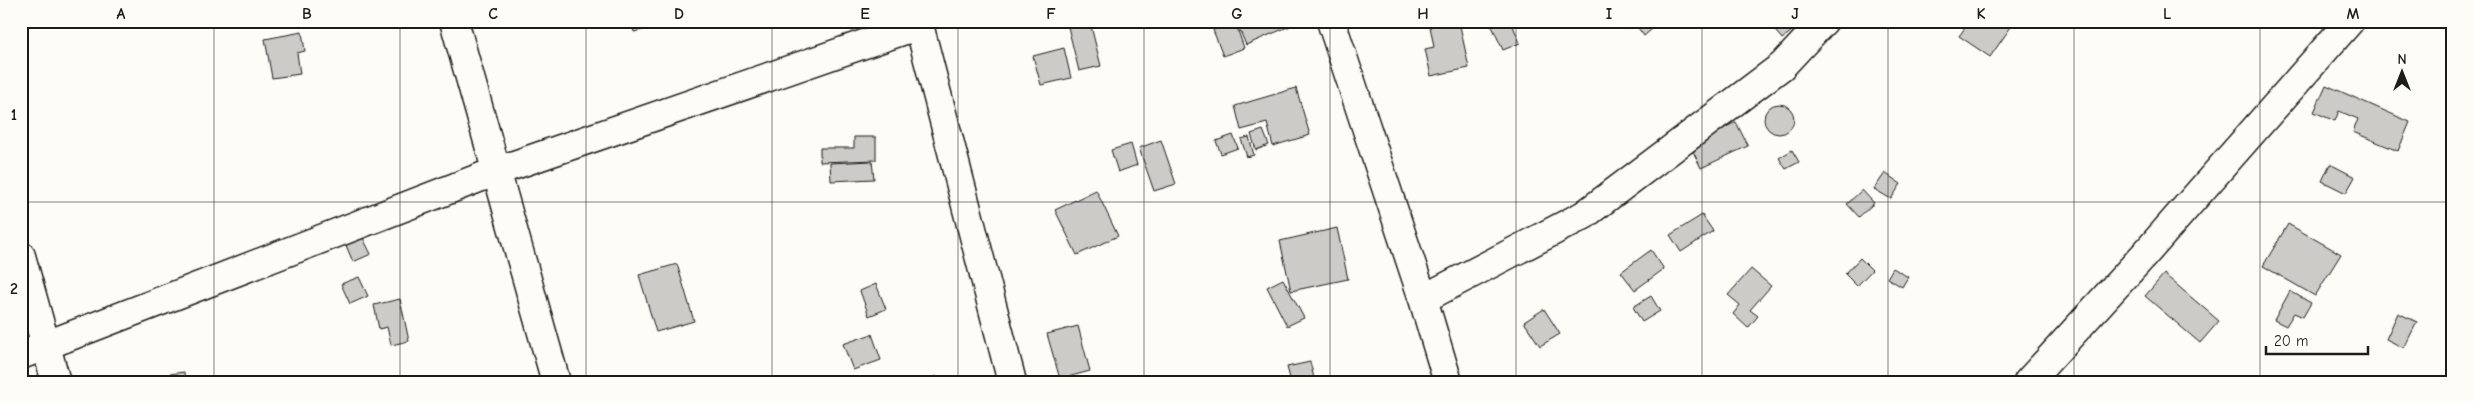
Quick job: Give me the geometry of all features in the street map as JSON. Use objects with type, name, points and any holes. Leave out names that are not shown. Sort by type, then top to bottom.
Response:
[{"type":"street","points":[[454,21],[556,382]]},
{"type":"street","points":[[1330,21],[1423,299],[1448,382]]},
{"type":"street","points":[[1423,299],[1584,215],[1782,66],[1824,21]]},
{"type":"street","points":[[2028,382],[2145,254],[2350,21]]},
{"type":"street","points":[[34,350],[497,171],[918,23],[1012,382]]},
{"type":"street","points":[[21,256],[34,350],[56,382]]},
{"type":"building","points":[[631,21],[654,21],[655,27],[634,32]]},
{"type":"building","points":[[1236,21],[1288,21],[1290,26],[1246,45]]},
{"type":"building","points":[[1429,21],[1459,21],[1469,68],[1431,76],[1425,49],[1434,47]]},
{"type":"building","points":[[1511,21],[1520,43],[1503,50],[1490,22]]},
{"type":"building","points":[[1618,21],[1628,21],[1630,24],[1624,29]]},
{"type":"building","points":[[1633,21],[1648,21],[1653,28],[1644,36]]},
{"type":"building","points":[[1767,21],[1804,21],[1782,39]]},
{"type":"building","points":[[1970,21],[2015,21],[1990,57],[1959,36]]},
{"type":"building","points":[[1090,22],[1101,66],[1079,71],[1068,27]]},
{"type":"building","points":[[1235,22],[1244,48],[1223,56],[1213,30]]},
{"type":"building","points":[[302,32],[305,51],[297,53],[300,74],[272,78],[265,39]]},
{"type":"building","points":[[1064,48],[1071,78],[1041,85],[1033,56]]},
{"type":"building","points":[[2326,85],[2410,122],[2398,151],[2353,132],[2358,119],[2339,111],[2335,121],[2314,112]]},
{"type":"building","points":[[1296,88],[1310,135],[1273,146],[1267,123],[1241,130],[1235,106]]},
{"type":"building","points":[[1779,104],[1790,108],[1794,119],[1790,130],[1779,134],[1768,130],[1764,119],[1768,108]]},
{"type":"building","points":[[1736,122],[1748,146],[1701,168],[1690,145]]},
{"type":"building","points":[[1263,130],[1269,145],[1256,150],[1251,134]]},
{"type":"building","points":[[1233,135],[1238,148],[1221,154],[1216,141]]},
{"type":"building","points":[[854,137],[876,137],[876,160],[820,162],[820,148],[854,148]]},
{"type":"building","points":[[1249,137],[1254,155],[1247,157],[1241,139]]},
{"type":"building","points":[[1161,140],[1176,184],[1154,191],[1139,148]]},
{"type":"building","points":[[1131,144],[1137,165],[1118,172],[1111,150]]},
{"type":"building","points":[[1792,150],[1799,162],[1786,169],[1779,158]]},
{"type":"building","points":[[872,161],[874,179],[831,181],[830,163]]},
{"type":"building","points":[[2330,164],[2355,177],[2346,193],[2322,181]]},
{"type":"building","points":[[1885,173],[1901,184],[1891,199],[1874,189]]},
{"type":"building","points":[[1096,190],[1118,236],[1077,255],[1055,210]]},
{"type":"building","points":[[1862,190],[1874,203],[1859,217],[1847,204]]},
{"type":"building","points":[[1702,215],[1713,231],[1681,252],[1670,235]]},
{"type":"building","points":[[2288,224],[2341,254],[2315,296],[2263,266]]},
{"type":"building","points":[[1337,228],[1348,279],[1291,291],[1280,241]]},
{"type":"building","points":[[362,236],[371,254],[353,262],[345,243]]},
{"type":"building","points":[[1651,250],[1664,269],[1635,290],[1621,272]]},
{"type":"building","points":[[1860,258],[1872,270],[1857,286],[1845,274]]},
{"type":"building","points":[[677,264],[694,321],[656,332],[639,275]]},
{"type":"building","points":[[1893,268],[1908,277],[1902,287],[1887,278]]},
{"type":"building","points":[[1751,269],[1771,286],[1750,310],[1758,316],[1748,328],[1733,314],[1740,305],[1728,295]]},
{"type":"building","points":[[2164,274],[2219,321],[2200,343],[2145,296]]},
{"type":"building","points":[[359,277],[368,296],[350,304],[341,284]]},
{"type":"building","points":[[1283,279],[1304,318],[1287,326],[1267,287]]},
{"type":"building","points":[[876,284],[886,309],[869,316],[860,291]]},
{"type":"building","points":[[2290,291],[2311,303],[2303,317],[2294,313],[2286,326],[2274,320]]},
{"type":"building","points":[[1651,296],[1660,311],[1642,322],[1633,307]]},
{"type":"building","points":[[400,299],[409,341],[391,345],[387,327],[379,329],[374,305]]},
{"type":"building","points":[[1544,309],[1560,334],[1540,346],[1524,322]]},
{"type":"building","points":[[2398,313],[2417,322],[2404,348],[2386,339]]},
{"type":"building","points":[[1078,326],[1090,371],[1060,379],[1047,334]]},
{"type":"building","points":[[872,334],[881,360],[853,370],[843,344]]},
{"type":"building","points":[[1310,362],[1315,382],[1291,382],[1287,367]]},
{"type":"building","points":[[184,372],[185,382],[171,382],[170,374]]},
{"type":"building","points":[[936,376],[939,382],[927,382]]}]
